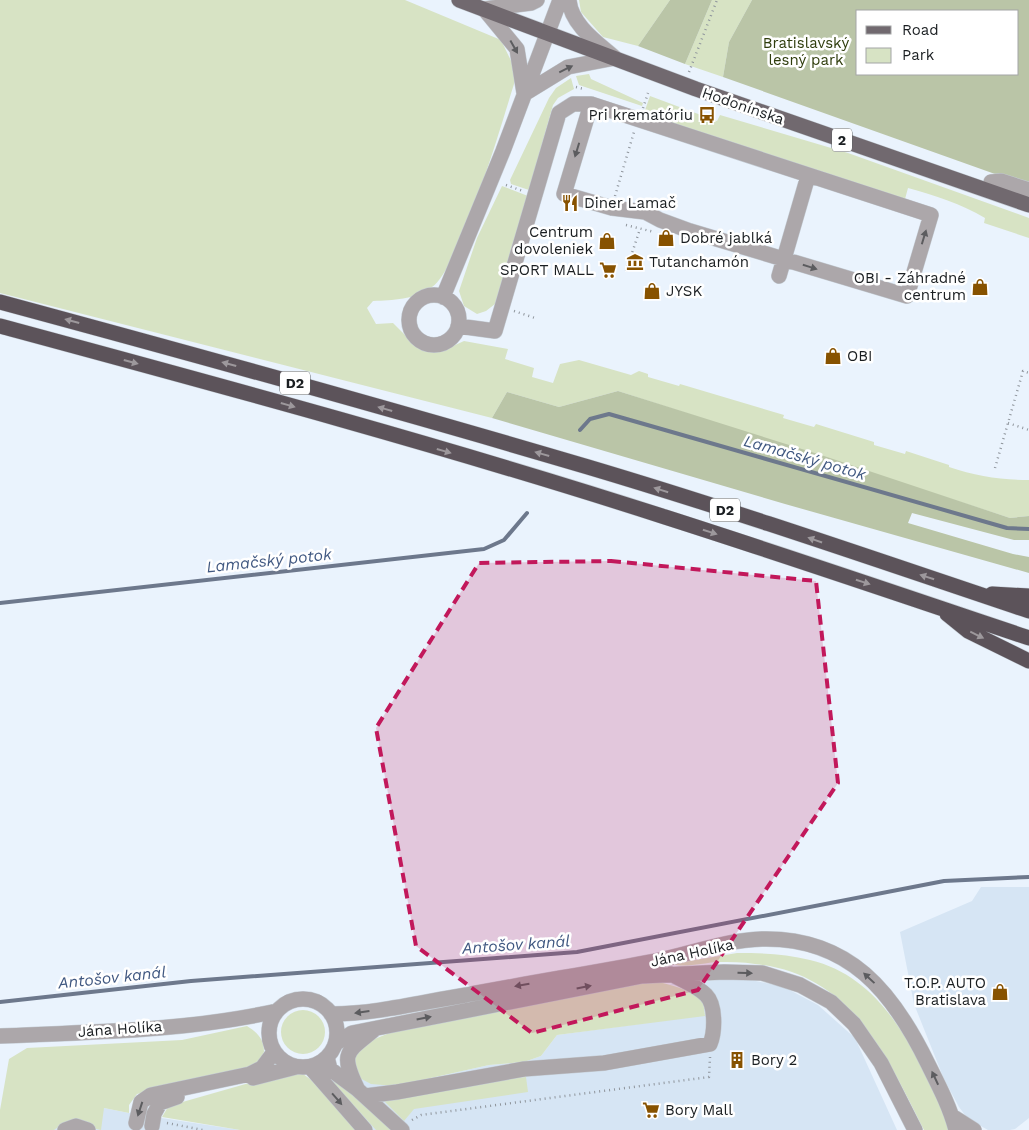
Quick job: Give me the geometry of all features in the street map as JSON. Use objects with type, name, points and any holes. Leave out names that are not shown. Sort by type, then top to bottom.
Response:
[{"type":"highway","name":"D2","points":[[0,302],[279,378],[588,467],[716,506],[1029,611]]},
{"type":"highway","name":"D2","points":[[0,326],[272,400],[582,491],[1029,638]]},
{"type":"highway","points":[[973,592],[1029,596]]},
{"type":"highway","points":[[938,607],[968,631],[1029,661]]},
{"type":"main road","name":"Hodonínska","points":[[460,0],[684,85],[1029,205]]},
{"type":"street","points":[[484,9],[531,3],[537,0]]},
{"type":"street","points":[[443,297],[503,151],[560,0]]},
{"type":"street","points":[[569,0],[574,16],[586,33],[615,58]]},
{"type":"street","points":[[484,9],[517,49],[524,94]]},
{"type":"street","points":[[524,94],[568,66],[615,58]]},
{"type":"street","points":[[458,326],[495,331],[560,113],[573,104],[591,104],[931,215],[906,296],[690,231],[660,220],[645,212],[612,208],[564,194],[591,104]]},
{"type":"street","points":[[779,276],[808,176]]},
{"type":"street","points":[[991,182],[1000,181],[1029,190]]},
{"type":"street","points":[[426,296],[443,297],[449,300],[458,312],[458,326],[450,340],[435,345],[420,342],[410,330],[409,314],[418,300],[426,296]]},
{"type":"street","name":"Jána Holíka","points":[[331,1014],[346,1014],[418,1003],[656,961],[721,945],[762,939],[810,944],[848,960],[872,979],[902,1014],[954,1123]]},
{"type":"street","name":"Jána Holíka","points":[[335,1044],[352,1033],[642,976],[762,973],[800,985],[831,1002],[854,1024],[881,1063],[915,1130]]},
{"type":"street","points":[[361,1092],[397,1092],[524,1069],[604,1063],[710,1044],[714,1034],[710,999],[704,993],[671,974]]},
{"type":"street","points":[[155,1124],[156,1108],[165,1099],[303,1067],[327,1057],[335,1044],[337,1031],[331,1014],[322,1005],[308,999],[293,1000],[277,1011],[270,1022],[268,1036]]},
{"type":"street","name":"Jána Holíka","points":[[0,1037],[122,1030],[240,1019],[277,1011]]},
{"type":"street","points":[[240,1019],[256,1025],[268,1036],[274,1052],[282,1061],[303,1067],[365,1130]]},
{"type":"street","points":[[361,1092],[346,1064],[348,1053],[376,1028]]},
{"type":"street","points":[[136,1124],[141,1102],[151,1095],[250,1074],[262,1068],[274,1052]]},
{"type":"street","points":[[327,1057],[330,1069],[405,1127]]},
{"type":"street","points":[[954,1123],[974,1130]]},
{"type":"street","points":[[65,1130],[76,1126],[88,1130]]},
{"type":"path","points":[[684,85],[717,0]]},
{"type":"path","points":[[642,110],[648,92]]},
{"type":"path","points":[[506,185],[528,193]]},
{"type":"path","points":[[626,271],[640,229]]},
{"type":"path","points":[[995,468],[1023,371],[1029,373]]},
{"type":"path","points":[[1008,423],[1029,430]]},
{"type":"path","points":[[405,1127],[421,1115],[709,1077],[710,1044]]},
{"type":"path","points":[[155,1124],[203,1130]]},
{"type":"highlighted area","points":[[611,561],[816,581],[838,783],[698,990],[532,1033],[416,946],[376,728],[479,563]]},
{"type":"shaded area","points":[[981,887],[1029,887],[1029,1118],[1015,1129],[1010,1130],[988,1130],[968,1119],[959,1107],[944,1079],[914,1004],[900,932],[972,901]]},
{"type":"shaded area","points":[[742,978],[784,987],[818,1005],[855,1038],[897,1130],[357,1130],[310,1079],[352,1067],[395,1086],[489,1065],[524,1062],[541,1056],[557,1035],[705,1015],[681,987],[669,984]]},
{"type":"shaded area","points":[[104,1108],[129,1113],[240,1130],[48,1130]]},
{"type":"green space","points":[[0,0],[405,0],[501,40],[515,69],[514,84],[479,193],[455,253],[443,274],[432,287],[418,295],[373,301],[367,308],[376,324],[393,323],[416,346],[428,352],[442,351],[464,341],[508,349],[505,359],[534,368],[532,377],[553,383],[560,364],[579,360],[631,375],[639,371],[648,374],[648,377],[679,386],[680,384],[784,415],[783,418],[814,427],[816,424],[874,442],[874,445],[905,454],[906,451],[959,470],[989,477],[1029,480],[1029,516],[1010,518],[618,391],[559,407],[507,392],[492,418],[0,293]]},
{"type":"green space","points":[[579,0],[670,0],[638,46],[603,37],[581,12]]},
{"type":"green space","points":[[670,0],[712,0],[685,64],[638,46]]},
{"type":"green space","points":[[712,0],[752,0],[729,42],[723,77],[685,64]]},
{"type":"green space","name":"Bratislavský lesný park","points":[[752,0],[1029,0],[1029,182],[995,174],[723,77],[729,42]]},
{"type":"green space","points":[[589,74],[591,79],[643,103],[642,106],[579,85],[576,76]]},
{"type":"green space","points":[[571,78],[574,89],[558,98],[553,105],[529,190],[511,184],[510,180],[549,98],[556,88]]},
{"type":"green space","points":[[650,96],[717,121],[720,115],[848,153],[1029,218],[1029,238],[984,223],[985,218],[938,197],[908,188],[905,199],[788,164],[644,113]]},
{"type":"green space","points":[[502,186],[528,196],[495,304],[486,311],[477,314],[464,306],[459,291],[477,238]]},
{"type":"green space","points":[[618,391],[821,455],[1010,518],[1029,516],[1029,540],[1014,540],[912,513],[908,523],[1029,557],[1029,573],[492,418],[507,392],[559,407]]},
{"type":"green space","points":[[737,953],[774,954],[810,960],[838,970],[861,985],[882,1005],[899,1027],[928,1078],[952,1130],[924,1130],[879,1047],[841,1001],[817,984],[788,971],[750,963],[672,964]]},
{"type":"green space","points":[[654,981],[692,993],[703,1001],[705,1016],[557,1035],[541,1056],[524,1062],[489,1065],[395,1086],[371,1084],[354,1075],[354,1057],[372,1040],[397,1030],[468,1013]]},
{"type":"green space","points":[[303,1010],[315,1014],[321,1020],[325,1032],[321,1044],[315,1050],[303,1054],[291,1050],[285,1044],[281,1032],[285,1020],[291,1014]]},
{"type":"green space","points":[[247,1026],[260,1037],[264,1052],[259,1061],[247,1069],[137,1094],[129,1105],[129,1113],[104,1108],[101,1130],[65,1122],[54,1130],[0,1130],[0,1110],[9,1059],[27,1048],[182,1040]]},
{"type":"green space","points":[[326,1065],[391,1130],[376,1130],[320,1068]]},
{"type":"green space","points":[[288,1072],[303,1074],[310,1079],[357,1130],[240,1130],[162,1117],[168,1107],[172,1105]]},
{"type":"green space","points":[[526,1077],[528,1092],[414,1109],[404,1121],[383,1100],[471,1083]]},
{"type":"waterway","name":"Lamačský potok","points":[[580,430],[590,419],[609,414],[1007,528],[1029,529]]},
{"type":"waterway","name":"Lamačský potok","points":[[0,603],[484,549],[504,540],[527,513]]},
{"type":"waterway","name":"Antošov kanál","points":[[0,1002],[191,981],[577,952],[944,881],[1029,877]]},
{"type":"place","name":"Pri krematóriu","points":[[707,115]]},
{"type":"place","name":"Diner Lamač","points":[[570,203]]},
{"type":"place","name":"Dobré jablká","points":[[666,238]]},
{"type":"place","name":"Centrum dovoleniek","points":[[607,241]]},
{"type":"place","name":"Tutanchamón","points":[[635,262]]},
{"type":"place","name":"SPORT MALL","points":[[608,270]]},
{"type":"place","name":"OBI - Záhradné centrum","points":[[980,287]]},
{"type":"place","name":"JYSK","points":[[652,291]]},
{"type":"place","name":"OBI","points":[[833,356]]},
{"type":"place","name":"T.O.P. AUTO Bratislava","points":[[1000,992]]},
{"type":"place","name":"Bory 2","points":[[737,1060]]},
{"type":"place","name":"Bory Mall","points":[[651,1110]]}]
